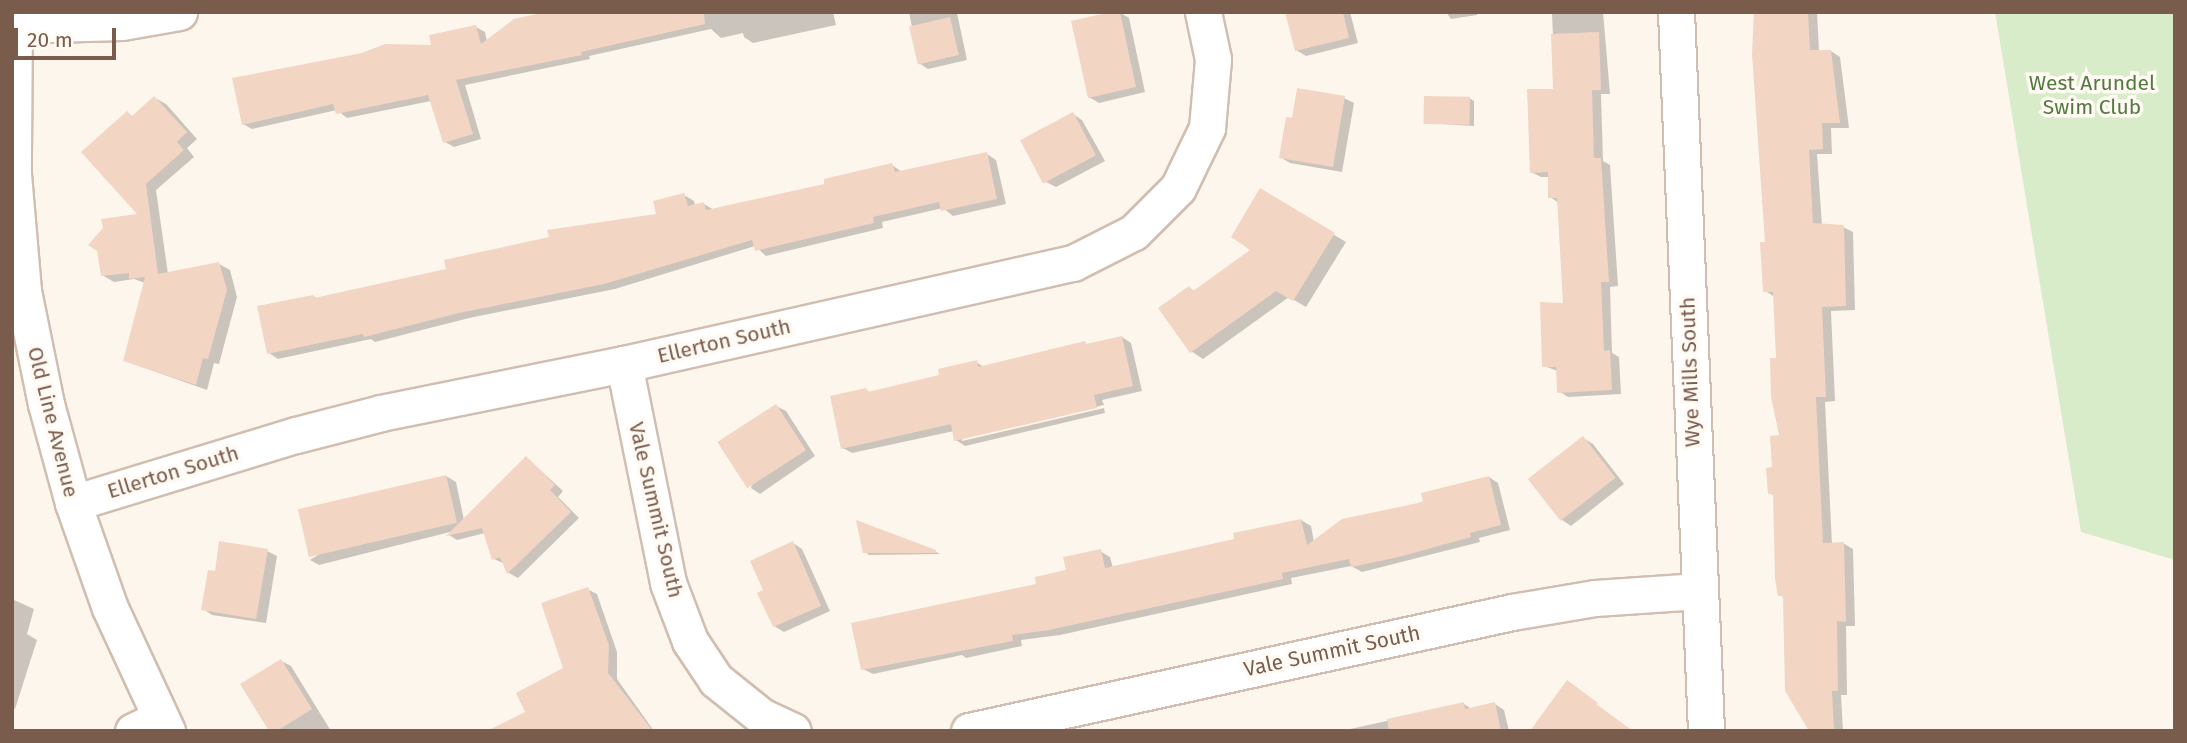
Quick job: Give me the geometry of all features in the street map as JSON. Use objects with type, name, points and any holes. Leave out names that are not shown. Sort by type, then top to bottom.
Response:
[{"type":"street","points":[[14,19],[122,22],[179,12]]},
{"type":"street","name":"Ellerton South","points":[[73,503],[296,435],[381,414],[1073,263],[1134,232],[1178,188],[1207,128],[1213,59],[1203,12]]},
{"type":"street","name":"Wye Mills South","points":[[1676,12],[1706,731]]},
{"type":"street","name":"Old Line Avenue","points":[[14,19],[13,174],[23,291],[46,404],[73,503],[153,727]]},
{"type":"street","name":"Vale Summit South","points":[[624,363],[668,583],[690,640],[716,680],[761,716],[793,731]]},
{"type":"street","name":"Vale Summit South","points":[[969,731],[1512,612],[1595,598],[1699,591]]},
{"type":"green space","name":"West Arundel Swim Club","points":[[1995,12],[2175,12],[2175,560],[2081,532]]},
{"type":"building","points":[[545,12],[704,12],[705,24],[581,52],[582,55],[456,80],[473,134],[443,143],[428,95],[336,114],[333,104],[242,125],[232,78],[362,53],[385,44],[431,45],[429,35],[476,25],[481,44],[514,19]]},
{"type":"building","points":[[1120,12],[1136,87],[1088,98],[1071,21]]},
{"type":"building","points":[[1285,12],[1343,12],[1349,38],[1295,51]]},
{"type":"building","points":[[1754,12],[1808,12],[1810,50],[1831,50],[1840,123],[1822,123],[1823,149],[1809,150],[1813,223],[1844,225],[1846,306],[1822,307],[1826,397],[1816,397],[1823,543],[1844,542],[1846,622],[1837,621],[1838,691],[1832,691],[1834,731],[1809,731],[1785,691],[1783,596],[1778,596],[1775,579],[1773,493],[1768,494],[1766,468],[1772,467],[1770,436],[1779,435],[1771,397],[1770,358],[1776,358],[1773,292],[1763,292],[1760,242],[1765,242],[1752,54]]},
{"type":"building","points":[[950,17],[959,55],[918,64],[909,26]]},
{"type":"building","points":[[1599,32],[1601,90],[1592,90],[1594,158],[1601,158],[1609,282],[1601,282],[1604,351],[1610,350],[1612,390],[1557,393],[1556,367],[1542,367],[1540,302],[1563,303],[1557,198],[1548,198],[1548,172],[1530,173],[1527,89],[1553,89],[1551,34]]},
{"type":"building","points":[[1297,88],[1345,96],[1333,167],[1279,158],[1286,117],[1292,118]]},
{"type":"building","points":[[154,96],[187,132],[177,142],[184,150],[146,184],[158,274],[219,262],[227,290],[208,359],[203,358],[196,385],[123,361],[145,277],[129,279],[129,273],[101,276],[97,251],[88,245],[103,228],[101,219],[137,214],[81,152],[127,111],[132,116]]},
{"type":"building","points":[[1424,96],[1470,97],[1470,125],[1424,124]]},
{"type":"building","points":[[1073,112],[1096,155],[1043,183],[1020,140]]},
{"type":"building","points":[[987,152],[997,199],[941,211],[939,202],[873,217],[874,223],[755,251],[752,240],[604,284],[459,313],[364,337],[363,334],[267,354],[257,306],[313,295],[314,298],[446,269],[444,260],[549,237],[547,230],[656,214],[653,201],[684,193],[688,206],[704,202],[706,210],[824,184],[824,179],[892,163],[895,172]]},
{"type":"building","points":[[1260,188],[1335,233],[1293,301],[1276,291],[1190,353],[1158,308],[1189,286],[1193,291],[1250,250],[1231,237]]},
{"type":"building","points":[[1122,336],[1133,386],[1094,395],[1097,408],[954,441],[951,424],[841,449],[830,396],[866,388],[868,392],[939,375],[938,369],[977,360],[978,367],[1085,341],[1086,344]]},
{"type":"building","points":[[776,404],[806,450],[747,488],[717,442]]},
{"type":"building","points":[[1583,436],[1616,478],[1560,521],[1528,479]]},
{"type":"building","points":[[526,456],[555,485],[550,490],[571,512],[507,574],[500,557],[492,560],[482,528],[446,536]]},
{"type":"building","points":[[446,475],[457,523],[309,557],[298,509]]},
{"type":"building","points":[[1489,476],[1501,525],[1470,533],[1471,537],[1351,567],[1349,559],[1282,573],[1283,579],[1049,630],[1012,635],[1013,641],[861,670],[851,623],[1036,584],[1035,577],[1066,570],[1063,557],[1101,549],[1105,568],[1234,539],[1233,533],[1301,519],[1307,545],[1342,519],[1423,502],[1421,493]]},
{"type":"building","points":[[856,520],[936,550],[936,553],[863,553]]},
{"type":"building","points":[[219,541],[268,549],[256,619],[201,610],[208,570],[215,571]]},
{"type":"building","points":[[793,541],[821,606],[773,627],[757,593],[763,590],[750,561]]},
{"type":"building","points":[[588,587],[609,645],[608,673],[653,731],[487,731],[525,712],[516,693],[563,668],[541,603]]},
{"type":"building","points":[[281,659],[312,709],[277,731],[269,731],[240,684]]},
{"type":"building","points":[[1567,680],[1598,703],[1596,704],[1633,731],[1530,731]]},
{"type":"building","points":[[1464,702],[1465,709],[1495,702],[1501,731],[1389,731],[1387,719]]}]
